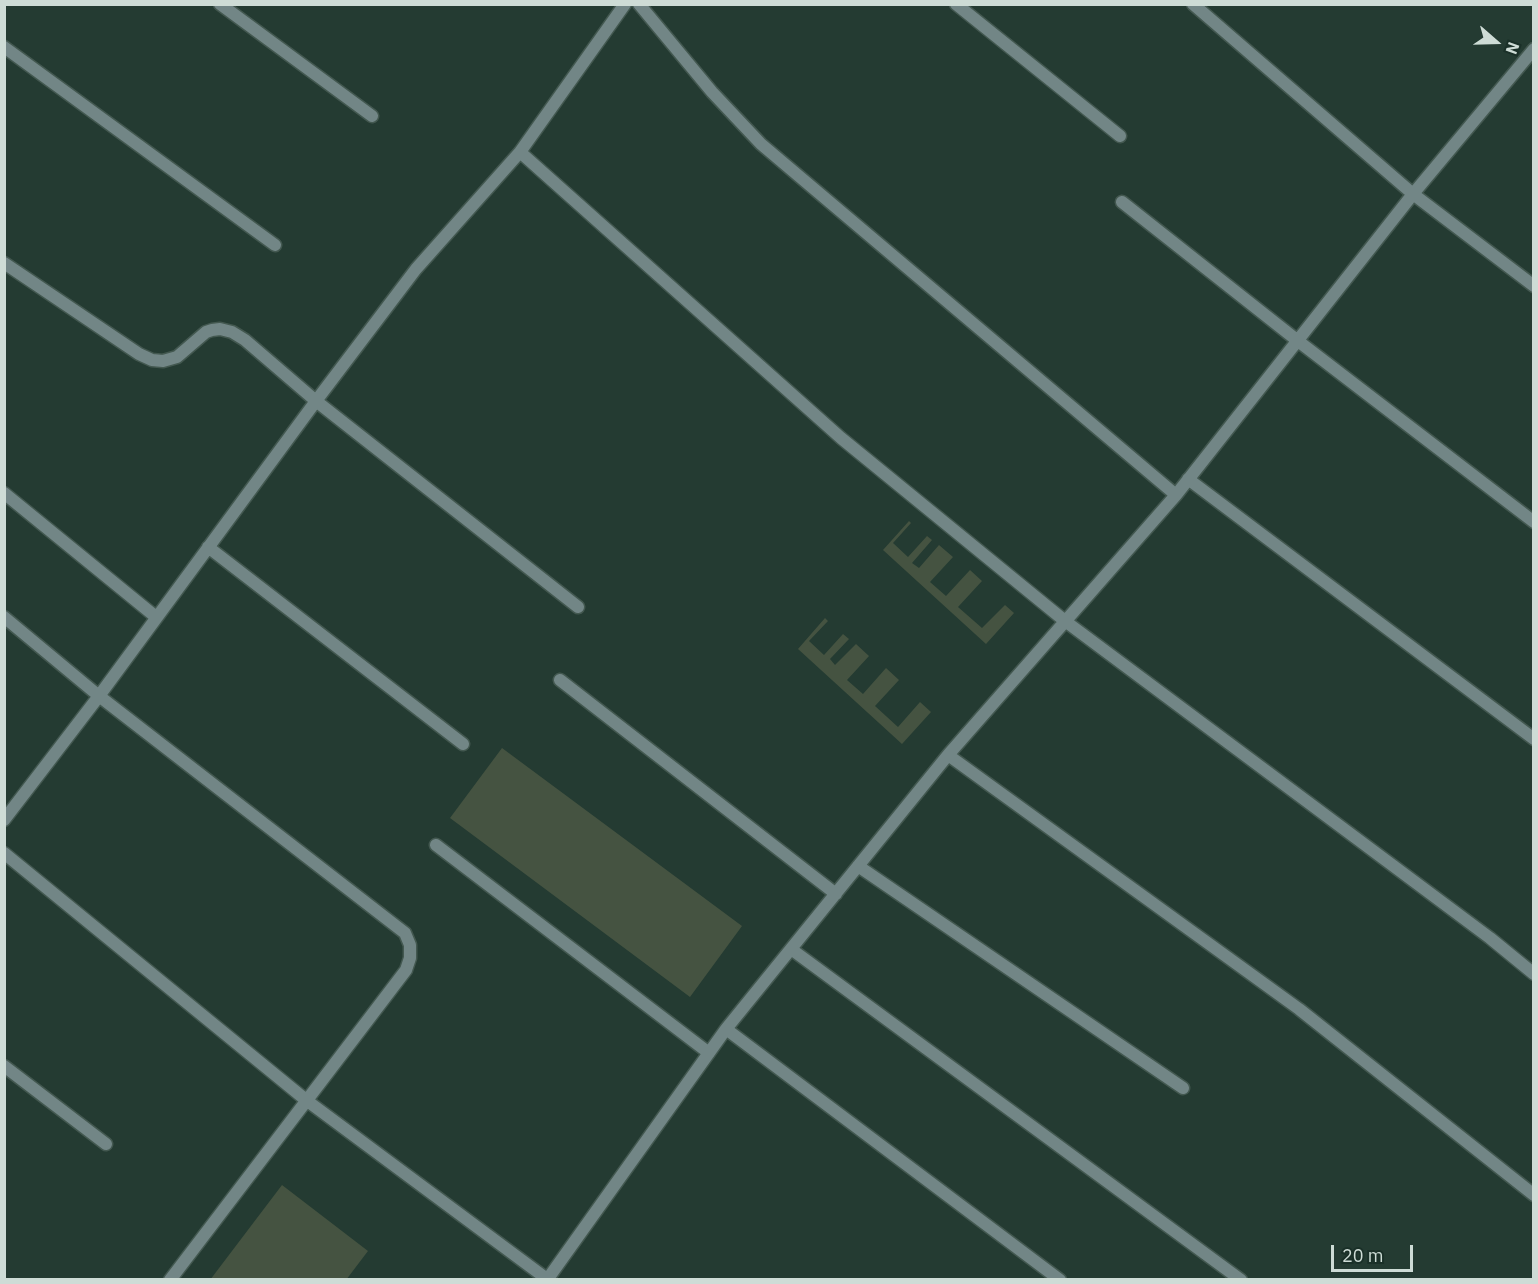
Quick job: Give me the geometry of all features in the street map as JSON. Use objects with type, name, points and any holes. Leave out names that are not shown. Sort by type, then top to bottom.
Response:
[{"type":"street","points":[[220,4],[372,116]]},
{"type":"street","points":[[4,820],[99,696],[315,401],[416,269],[520,152],[625,4]]},
{"type":"street","points":[[639,4],[712,92],[761,144],[1176,495]]},
{"type":"street","points":[[957,4],[1120,136]]},
{"type":"street","points":[[1193,4],[1413,194],[1533,286]]},
{"type":"street","points":[[4,47],[275,245]]},
{"type":"street","points":[[4,853],[306,1100],[547,1279],[726,1029],[948,755],[1176,495],[1413,194],[1531,55]]},
{"type":"street","points":[[520,152],[842,438],[1065,621],[1490,938],[1533,974]]},
{"type":"street","points":[[1122,202],[1533,522]]},
{"type":"street","points":[[4,263],[152,360],[163,361],[177,357],[206,332],[220,329],[232,332],[245,340],[315,401],[578,607]]},
{"type":"street","points":[[1188,479],[1533,739]]},
{"type":"street","points":[[4,493],[156,617]]},
{"type":"street","points":[[208,547],[463,744]]},
{"type":"street","points":[[4,617],[99,696],[405,933],[410,945],[410,958],[406,970],[170,1280]]},
{"type":"street","points":[[560,680],[836,894]]},
{"type":"street","points":[[948,755],[1299,1009],[1533,1195]]},
{"type":"street","points":[[436,845],[710,1053]]},
{"type":"street","points":[[858,866],[1183,1088]]},
{"type":"street","points":[[791,949],[1241,1280]]},
{"type":"street","points":[[726,1029],[1060,1280]]},
{"type":"street","points":[[4,1066],[106,1144]]},
{"type":"building","points":[[909,521],[911,523],[893,543],[908,557],[927,536],[932,540],[912,563],[919,568],[939,545],[953,557],[930,582],[946,596],[970,570],[982,581],[958,607],[982,628],[1005,605],[1014,613],[986,644],[883,550]]},
{"type":"building","points":[[825,618],[828,621],[809,641],[824,655],[843,634],[849,639],[830,659],[835,665],[856,644],[869,656],[847,680],[863,694],[886,668],[899,680],[875,706],[898,727],[920,702],[931,712],[902,744],[798,649]]},
{"type":"building","points":[[502,748],[742,926],[690,997],[450,818]]},
{"type":"building","points":[[282,1185],[368,1251],[346,1280],[210,1280]]}]
